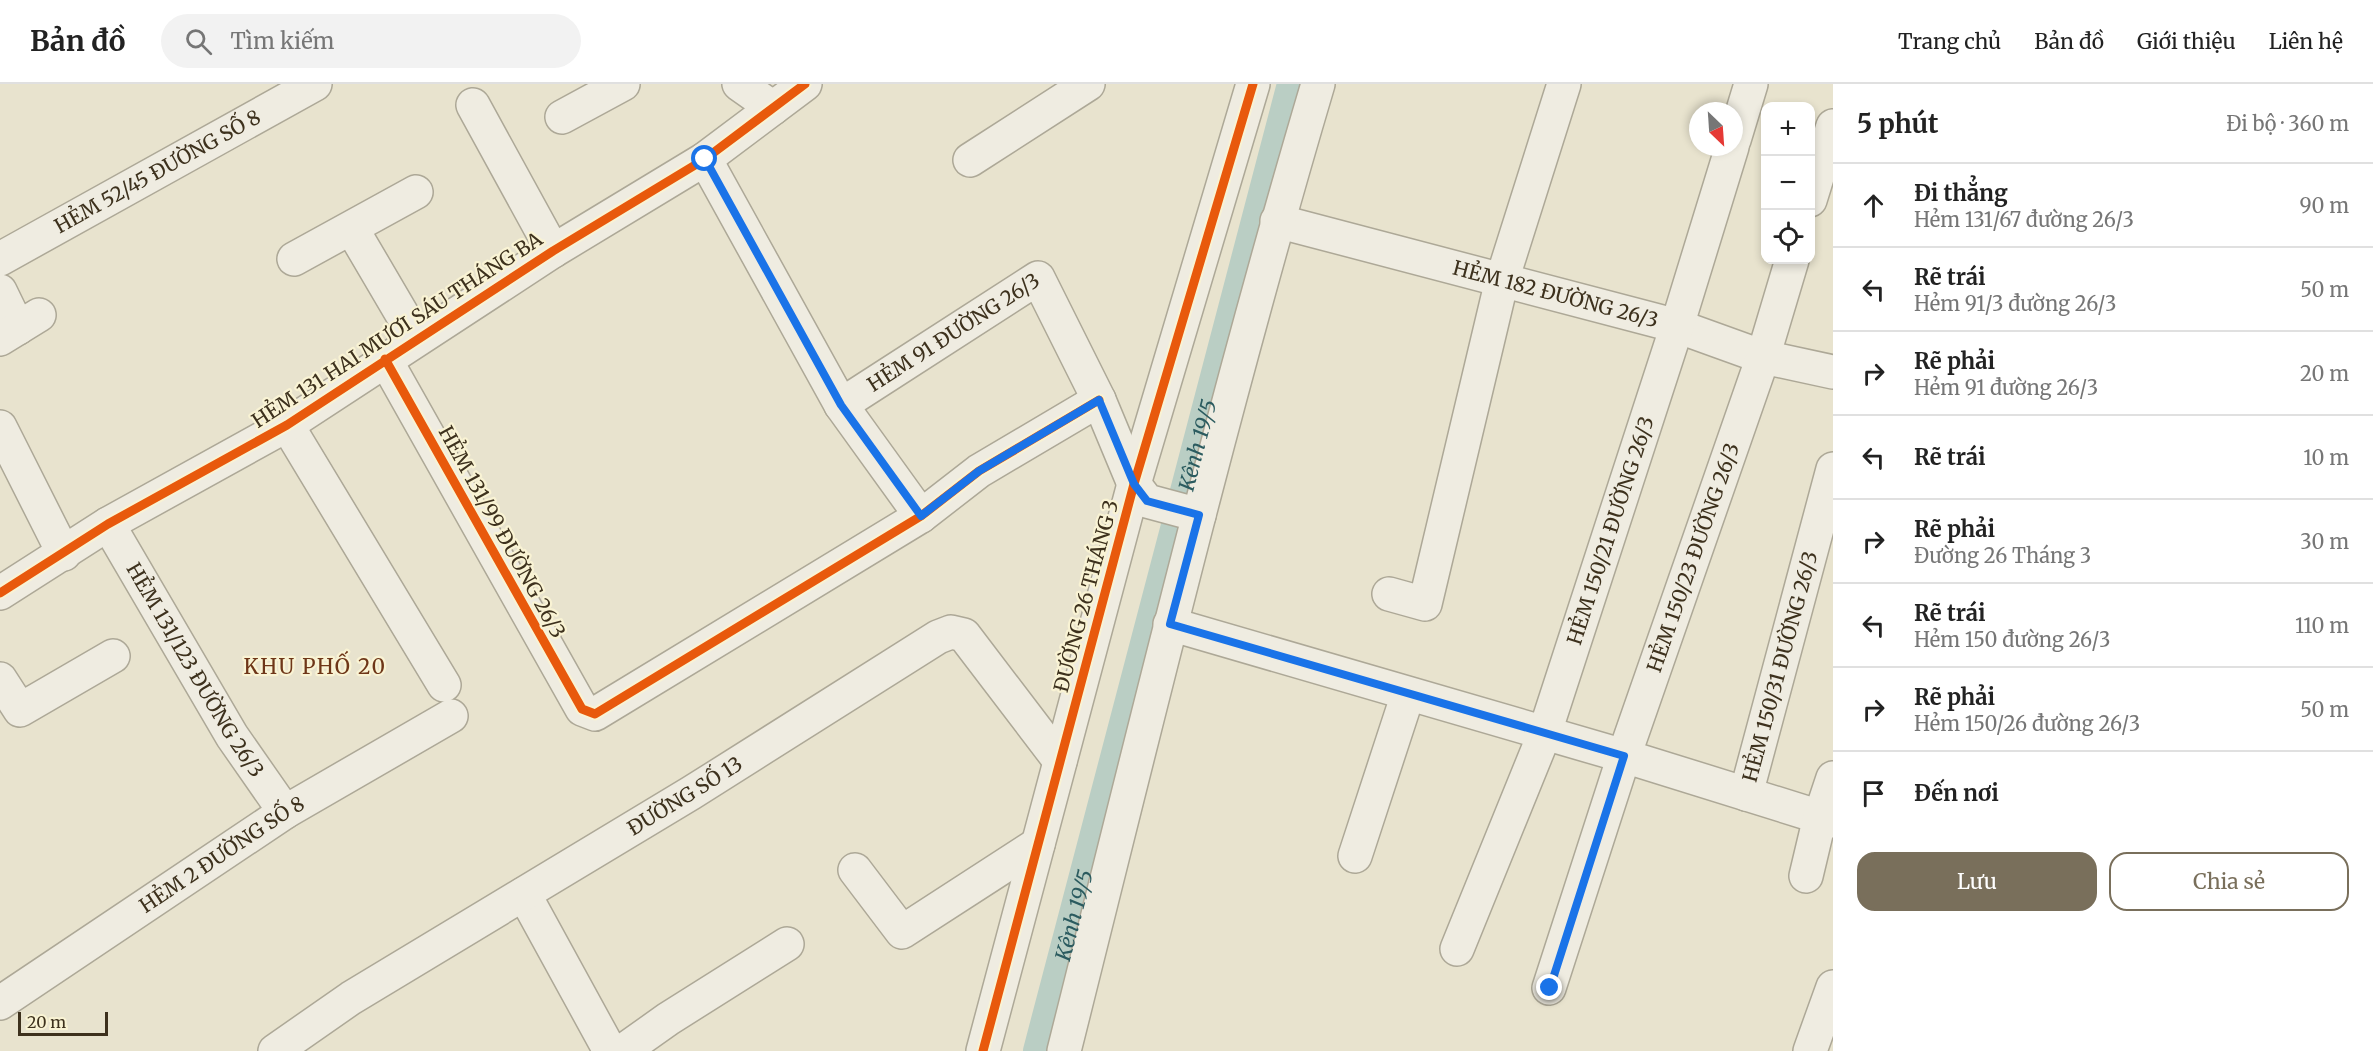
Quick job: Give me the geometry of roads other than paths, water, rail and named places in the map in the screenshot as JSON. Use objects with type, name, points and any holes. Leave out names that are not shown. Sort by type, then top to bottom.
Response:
[{"type":"street","name":"HẺM 52/45 ĐƯỜNG SỐ 8","points":[[0,259],[315,84]]},
{"type":"street","points":[[562,117],[623,84]]},
{"type":"street","points":[[740,84],[773,108]]},
{"type":"street","name":"HẺM 131 HAI MƯƠI SÁU THÁNG BA","points":[[0,592],[108,525],[287,425],[553,250],[705,159],[805,84]]},
{"type":"street","points":[[970,160],[1088,84]]},
{"type":"street","name":"ĐƯỜNG 26 THÁNG 3","points":[[983,1051],[1060,761],[1140,492],[1253,84]]},
{"type":"street","points":[[1074,1048],[1170,624],[1192,513],[1318,84]]},
{"type":"street","points":[[1389,594],[1425,604],[1502,280],[1564,84]]},
{"type":"street","points":[[1743,110],[1751,84]]},
{"type":"street","points":[[473,105],[553,250]]},
{"type":"street","points":[[1815,184],[1833,126]]},
{"type":"street","name":"HẺM 150/21 ĐƯỜNG 26/3","points":[[1457,949],[1544,735],[1677,326],[1729,156]]},
{"type":"street","points":[[705,159],[841,405],[921,516],[979,471],[1099,400]]},
{"type":"street","points":[[294,259],[416,192]]},
{"type":"street","name":"HẺM 182 ĐƯỜNG 26/3","points":[[1277,221],[1677,326],[1763,357],[1833,372]]},
{"type":"street","points":[[352,229],[416,338]]},
{"type":"street","name":"HẺM 150/23 ĐƯỜNG 26/3","points":[[1550,988],[1624,756],[1763,357],[1791,264]]},
{"type":"street","name":"HẺM 91 ĐƯỜNG 26/3","points":[[841,405],[1038,278],[1099,400],[1140,492]]},
{"type":"street","points":[[0,291],[19,327]]},
{"type":"street","name":"HẺM 131/99 ĐƯỜNG 26/3","points":[[385,359],[582,710],[595,714],[921,516]]},
{"type":"street","name":"HẺM 2 ĐƯỜNG SỐ 8","points":[[0,1003],[285,812],[447,700],[287,425]]},
{"type":"street","points":[[0,427],[64,554]]},
{"type":"street","name":"HẺM 150/31 ĐƯỜNG 26/3","points":[[1746,794],[1833,469]]},
{"type":"street","points":[[1140,492],[1192,513]]},
{"type":"street","name":"HẺM 131/123 ĐƯỜNG 26/3","points":[[108,525],[232,736],[285,812]]},
{"type":"street","points":[[1170,624],[1544,735],[1624,756],[1827,819]]},
{"type":"street","name":"ĐƯỜNG SỐ 13","points":[[275,1051],[316,1039],[351,998],[691,793],[938,637],[951,632],[964,634],[1060,761]]},
{"type":"street","points":[[0,679],[20,710],[113,656]]},
{"type":"street","points":[[1355,856],[1408,694]]},
{"type":"street","points":[[1806,876],[1827,819],[1833,778]]},
{"type":"street","points":[[855,870],[902,932],[1038,844]]},
{"type":"street","points":[[524,894],[609,1049],[677,1013],[787,945]]},
{"type":"street","points":[[1810,1051],[1833,987]]},
{"type":"waterway","name":"Kênh 19/5","points":[[1039,1051],[1293,84]]},
{"type":"district","name":"KHU PHỐ 20","points":[[315,667]]}]
